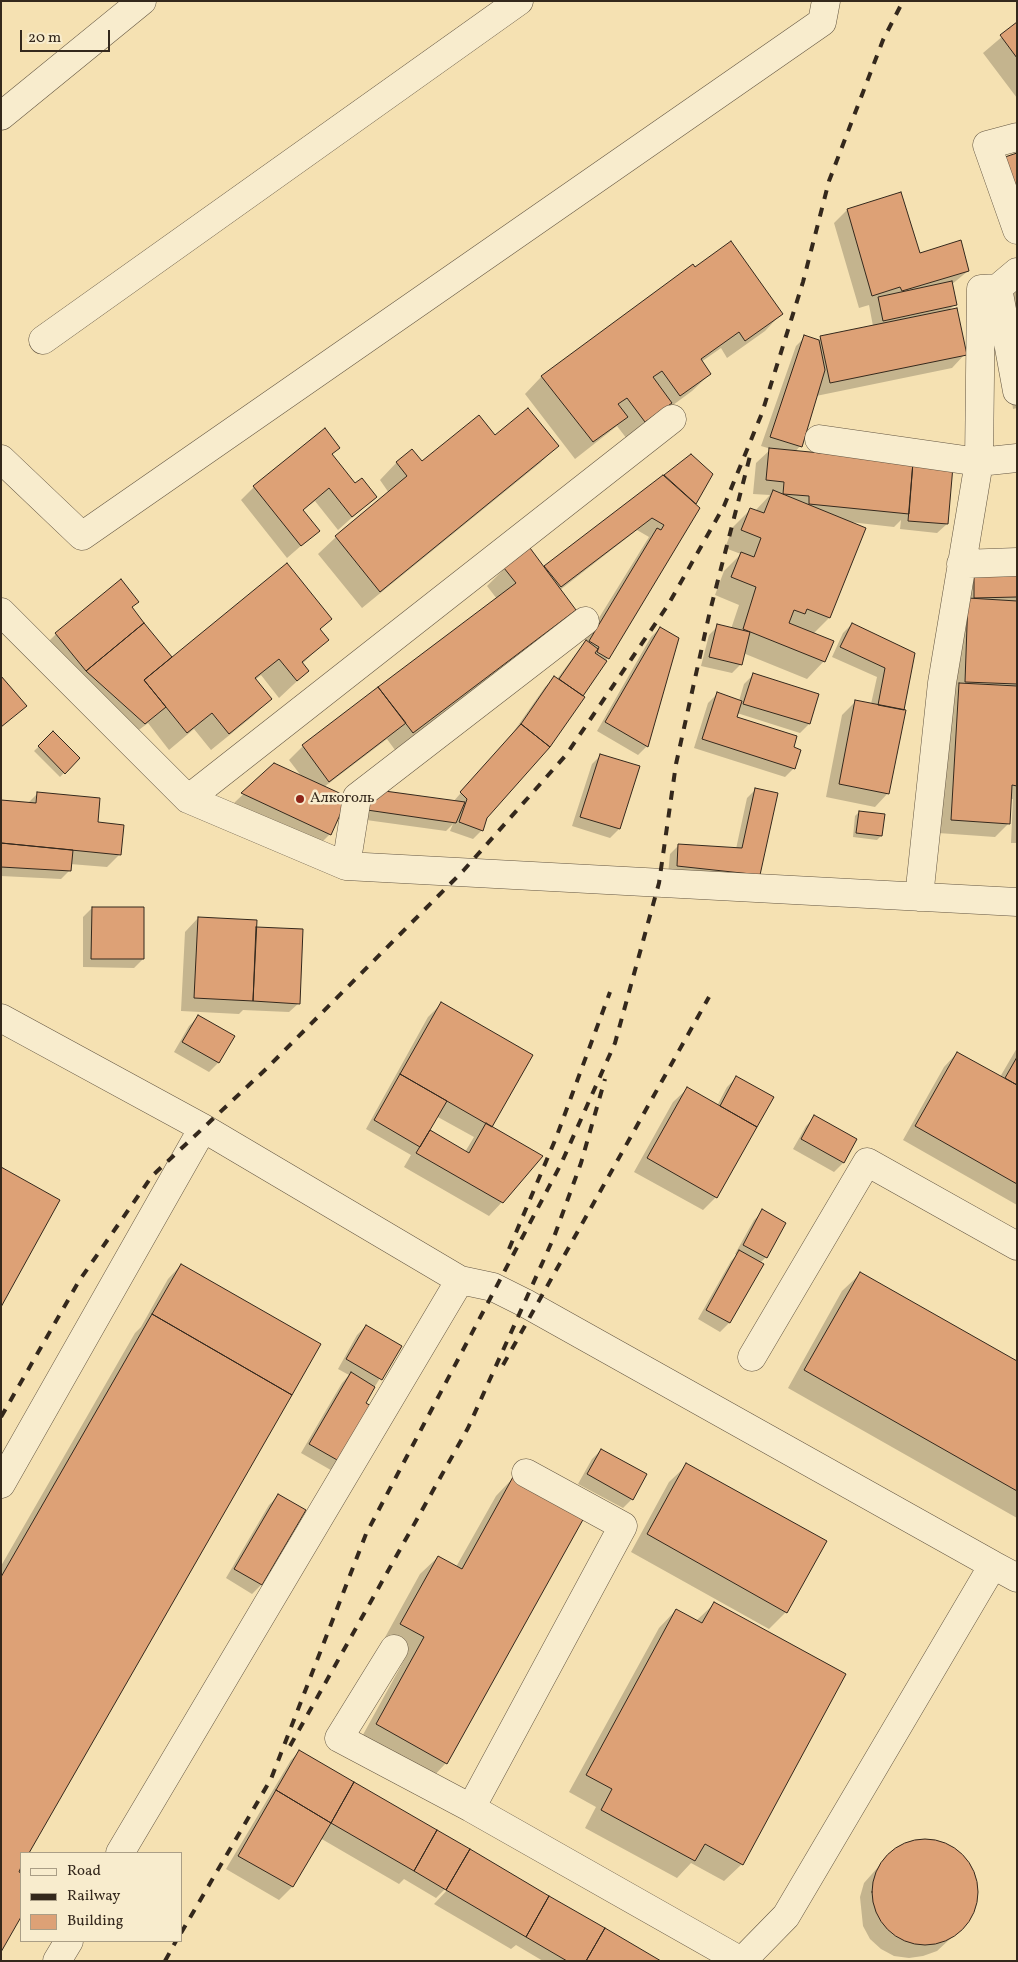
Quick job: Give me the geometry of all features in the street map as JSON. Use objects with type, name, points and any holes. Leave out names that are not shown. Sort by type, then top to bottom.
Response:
[{"type":"street","points":[[43,340],[519,1]]},
{"type":"street","points":[[1,459],[82,536],[822,22],[826,1]]},
{"type":"street","points":[[1,116],[140,2]]},
{"type":"street","points":[[1017,137],[987,145],[1017,230]]},
{"type":"street","points":[[919,897],[942,683],[979,462],[981,289],[1007,280],[1017,391]]},
{"type":"street","points":[[188,799],[672,419]]},
{"type":"street","points":[[819,439],[979,462],[1017,458]]},
{"type":"street","points":[[962,564],[1017,562]]},
{"type":"street","points":[[1,612],[188,799],[346,866],[1017,902]]},
{"type":"street","points":[[346,866],[357,796],[586,621]]},
{"type":"street","points":[[1,1018],[203,1128],[460,1280],[494,1287],[525,1303],[1017,1578]]},
{"type":"street","points":[[1,1484],[203,1128]]},
{"type":"street","points":[[752,1357],[867,1162],[1017,1246]]},
{"type":"street","points":[[121,1852],[460,1280]]},
{"type":"street","points":[[471,1808],[623,1526],[526,1473]]},
{"type":"street","points":[[394,1649],[339,1738],[471,1808],[741,1961],[786,1916],[993,1565]]},
{"type":"street","points":[[57,1961],[67,1942]]},
{"type":"building","points":[[1017,22],[1017,58],[1000,35]]},
{"type":"building","points":[[1017,153],[1017,185],[1012,186],[1002,158]]},
{"type":"building","points":[[901,192],[920,253],[961,240],[969,271],[902,291],[900,287],[872,296],[847,209]]},
{"type":"building","points":[[731,241],[783,314],[745,341],[739,332],[701,359],[711,374],[680,396],[662,371],[653,377],[672,403],[645,422],[627,398],[618,404],[628,417],[593,442],[541,376],[693,264],[695,267]]},
{"type":"building","points":[[952,281],[957,305],[883,321],[878,297]]},
{"type":"building","points":[[957,308],[967,355],[830,383],[820,336]]},
{"type":"building","points":[[804,335],[819,340],[825,370],[802,447],[770,437]]},
{"type":"building","points":[[528,408],[559,446],[380,592],[335,536],[407,476],[396,462],[412,449],[422,461],[479,415],[495,435]]},
{"type":"building","points":[[325,428],[340,448],[332,454],[355,483],[362,478],[377,497],[352,517],[329,488],[303,510],[320,531],[301,546],[253,486]]},
{"type":"building","points":[[769,448],[913,462],[909,514],[809,504],[809,496],[783,494],[784,482],[766,480]]},
{"type":"building","points":[[691,454],[713,474],[696,504],[664,475]]},
{"type":"building","points":[[913,462],[953,466],[948,524],[908,521]]},
{"type":"building","points":[[663,475],[700,508],[609,659],[597,652],[599,647],[589,641],[657,528],[661,530],[664,525],[652,518],[561,587],[544,566]]},
{"type":"building","points":[[773,490],[866,528],[830,618],[807,609],[805,614],[794,610],[789,623],[834,641],[825,662],[743,629],[756,587],[731,577],[741,552],[754,557],[761,538],[741,530],[750,508],[764,513]]},
{"type":"building","points":[[530,548],[576,610],[413,733],[378,687],[516,583],[504,568]]},
{"type":"building","points":[[287,563],[332,619],[320,629],[329,640],[302,662],[309,671],[297,681],[279,659],[255,678],[272,699],[229,734],[212,713],[187,733],[144,680]]},
{"type":"building","points":[[974,574],[1017,574],[1017,597],[974,598]]},
{"type":"building","points":[[121,579],[139,602],[132,607],[144,623],[86,671],[55,633]]},
{"type":"building","points":[[968,598],[1017,601],[1017,684],[965,682]]},
{"type":"building","points":[[144,623],[172,657],[144,680],[166,707],[145,724],[86,671]]},
{"type":"building","points":[[852,623],[915,653],[904,710],[878,705],[885,668],[840,647]]},
{"type":"building","points":[[717,624],[750,632],[742,665],[709,657]]},
{"type":"building","points":[[660,627],[679,638],[648,747],[605,722]]},
{"type":"building","points":[[586,640],[598,649],[595,653],[607,661],[583,696],[559,679]]},
{"type":"building","points":[[753,673],[819,694],[810,724],[743,704]]},
{"type":"building","points":[[1,676],[27,706],[1,727]]},
{"type":"building","points":[[554,676],[585,697],[550,747],[521,724]]},
{"type":"building","points":[[959,683],[1017,686],[1017,786],[1012,785],[1010,824],[951,820]]},
{"type":"building","points":[[378,687],[406,723],[329,782],[302,745]]},
{"type":"building","points":[[717,692],[742,701],[737,717],[797,736],[794,747],[801,750],[795,769],[702,739]]},
{"type":"building","points":[[855,700],[906,710],[889,794],[839,784]]},
{"type":"building","points":[[521,724],[550,747],[487,818],[483,831],[459,822],[467,799],[460,792]]},
{"type":"building","points":[[53,731],[80,758],[65,774],[38,746]]},
{"type":"building","points":[[600,754],[640,766],[620,829],[580,817]]},
{"type":"building","points":[[274,763],[348,797],[331,835],[241,793]]},
{"type":"building","points":[[755,788],[778,793],[760,875],[677,866],[678,844],[742,848]]},
{"type":"building","points":[[370,789],[465,802],[456,823],[367,810]]},
{"type":"building","points":[[37,792],[100,798],[98,822],[124,825],[121,855],[1,843],[1,800],[36,803]]},
{"type":"building","points":[[859,811],[885,814],[882,836],[856,833]]},
{"type":"building","points":[[1,843],[73,850],[71,871],[1,867]]},
{"type":"building","points":[[92,907],[144,907],[144,959],[91,959]]},
{"type":"building","points":[[198,917],[257,920],[253,1001],[194,998]]},
{"type":"building","points":[[256,927],[303,929],[300,1004],[253,1001]]},
{"type":"building","points":[[441,1002],[533,1055],[492,1127],[400,1074]]},
{"type":"building","points":[[198,1015],[235,1036],[219,1063],[182,1042]]},
{"type":"building","points":[[957,1052],[1017,1085],[1017,1184],[915,1126]]},
{"type":"building","points":[[1017,1057],[1017,1085],[1005,1078]]},
{"type":"building","points":[[400,1074],[447,1101],[420,1147],[374,1120]]},
{"type":"building","points":[[736,1076],[774,1097],[757,1127],[720,1106]]},
{"type":"building","points":[[687,1087],[757,1127],[717,1198],[647,1158]]},
{"type":"building","points":[[814,1115],[857,1139],[844,1163],[801,1139]]},
{"type":"building","points":[[486,1123],[543,1156],[503,1203],[416,1153],[430,1130],[469,1153]]},
{"type":"building","points":[[1,1167],[60,1200],[1,1307]]},
{"type":"building","points":[[762,1209],[786,1223],[767,1258],[743,1245]]},
{"type":"building","points":[[739,1250],[764,1264],[730,1323],[706,1310]]},
{"type":"building","points":[[181,1264],[321,1344],[292,1395],[152,1314]]},
{"type":"building","points":[[860,1272],[1017,1361],[1017,1491],[804,1370]]},
{"type":"building","points":[[152,1314],[292,1395],[30,1852],[20,1852],[20,1919],[1,1952],[1,1577]]},
{"type":"building","points":[[366,1325],[402,1346],[382,1380],[346,1359]]},
{"type":"building","points":[[351,1372],[375,1387],[366,1403],[378,1410],[346,1465],[309,1444]]},
{"type":"building","points":[[601,1449],[647,1474],[633,1500],[587,1474]]},
{"type":"building","points":[[686,1463],[827,1541],[787,1613],[647,1534]]},
{"type":"building","points":[[513,1477],[585,1516],[447,1764],[376,1724],[424,1637],[400,1624],[438,1556],[462,1569]]},
{"type":"building","points":[[278,1494],[306,1510],[262,1585],[234,1569]]},
{"type":"building","points":[[714,1602],[846,1674],[743,1865],[705,1844],[695,1861],[601,1810],[612,1789],[586,1775],[676,1609],[702,1623]]},
{"type":"building","points":[[299,1750],[354,1782],[331,1823],[276,1790]]},
{"type":"building","points":[[354,1782],[437,1830],[414,1871],[331,1823]]},
{"type":"building","points":[[276,1790],[331,1823],[293,1887],[238,1856]]},
{"type":"building","points":[[437,1830],[470,1849],[446,1890],[414,1871]]},
{"type":"building","points":[[925,1839],[945,1843],[962,1855],[974,1872],[978,1892],[974,1912],[962,1929],[945,1941],[925,1945],[905,1941],[888,1929],[876,1912],[872,1892],[876,1872],[888,1855],[905,1843]]},
{"type":"building","points":[[470,1849],[549,1896],[526,1937],[446,1890]]},
{"type":"building","points":[[549,1896],[605,1928],[586,1961],[567,1961],[526,1937]]},
{"type":"building","points":[[605,1928],[661,1961],[586,1961]]},
{"type":"railway","points":[[1,1417],[79,1281],[152,1176],[266,1069],[463,871],[566,755],[668,605],[724,506],[762,413],[803,282],[829,181],[883,40],[903,1]]},
{"type":"railway","points":[[182,1931],[271,1779],[366,1534],[561,1164],[615,1043],[659,883],[676,764],[710,611],[750,456]]},
{"type":"railway","points":[[509,1249],[556,1138],[610,992]]},
{"type":"railway","points":[[503,1365],[709,997]]},
{"type":"railway","points":[[290,1746],[468,1428],[554,1237],[581,1163],[605,1079]]},
{"type":"railway","points":[[165,1961],[175,1942]]},
{"type":"place","name":"Алкоголь","points":[[300,799]]}]
